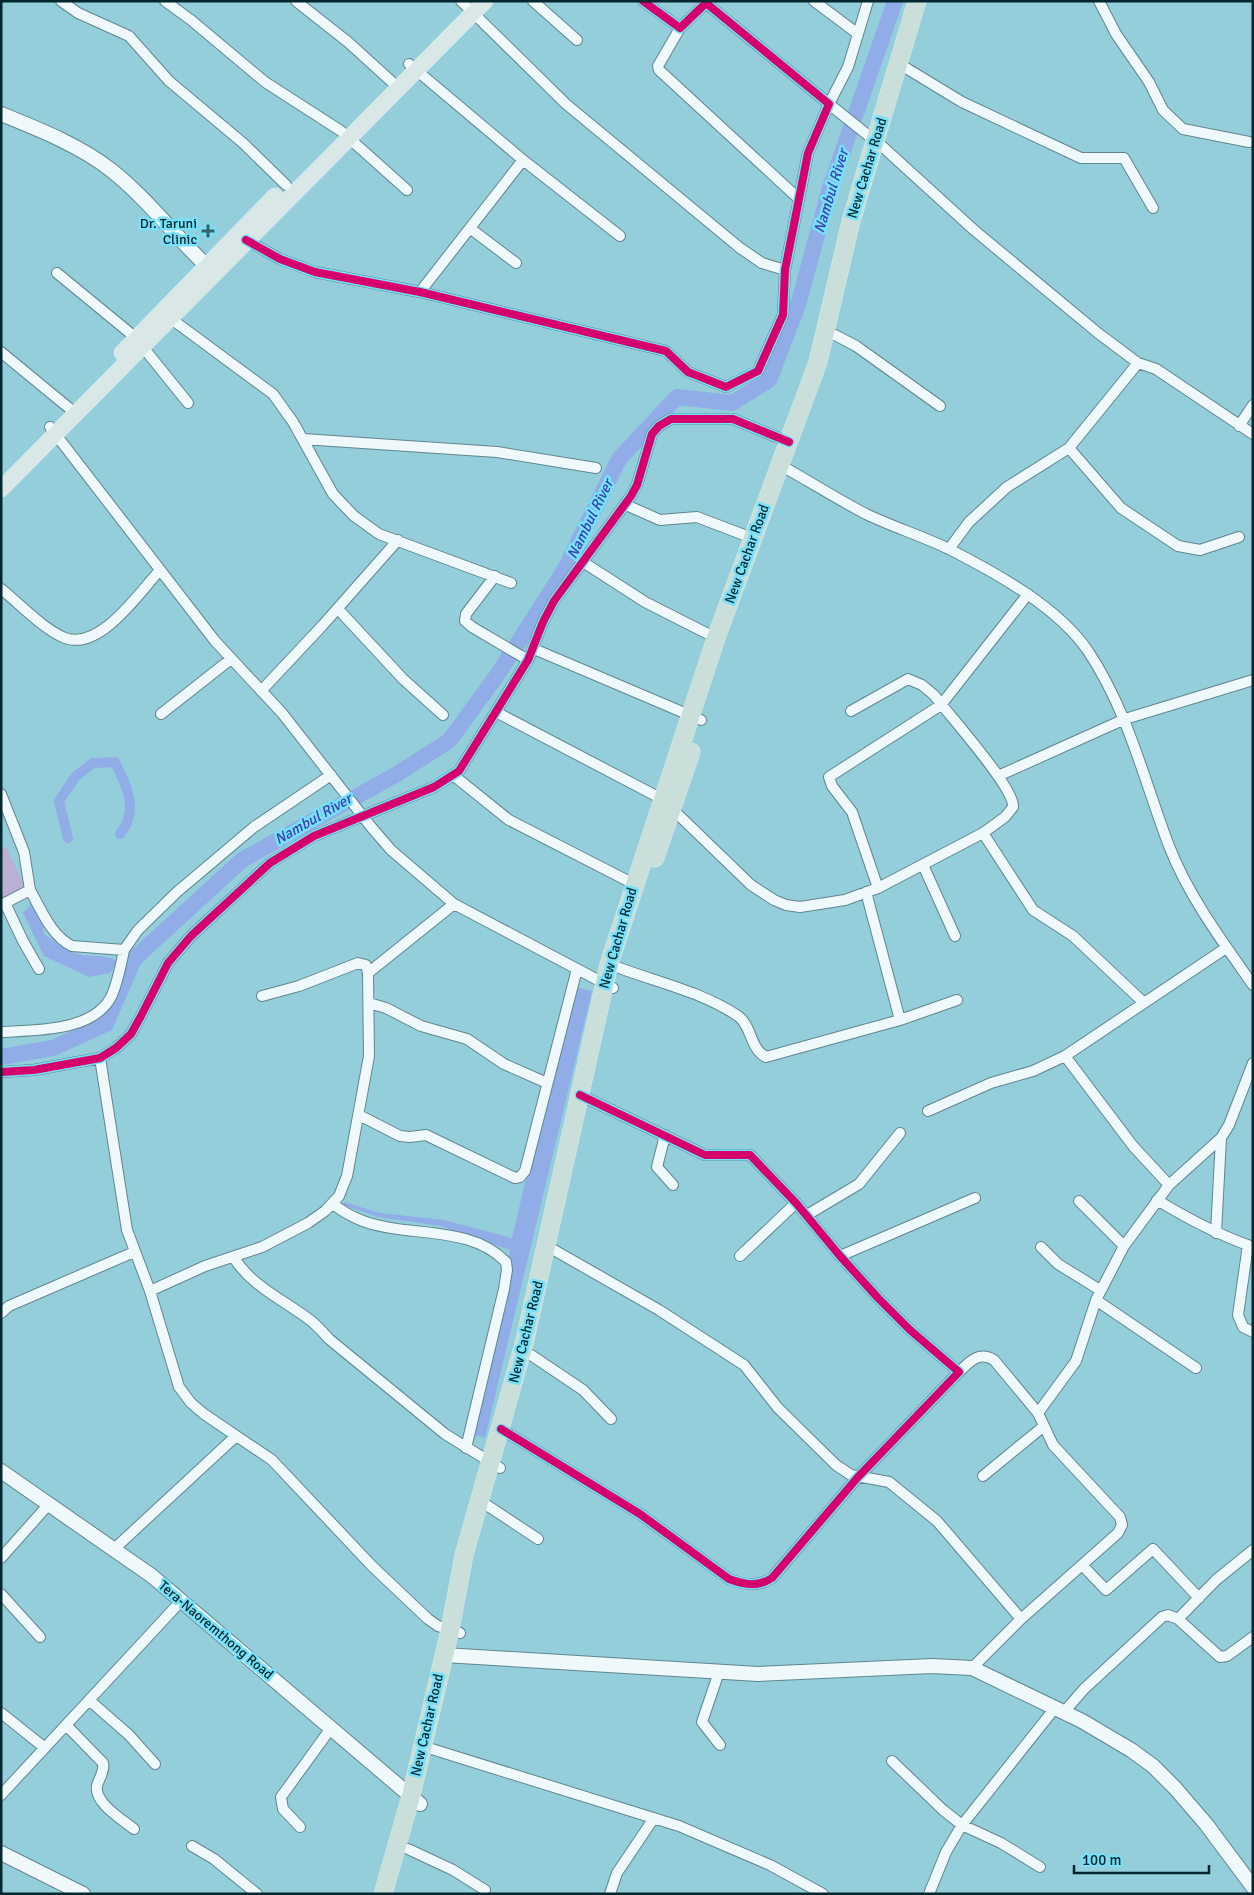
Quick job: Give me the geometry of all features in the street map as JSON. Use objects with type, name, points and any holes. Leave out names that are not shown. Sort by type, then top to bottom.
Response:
[{"type":"highway","name":"New Cachar Road","points":[[613,965],[730,618],[835,335],[879,144],[918,1]]},
{"type":"highway","name":"New Cachar Road","points":[[696,718],[716,638],[730,618],[752,538],[785,468],[789,442],[818,362],[851,221],[906,68],[927,1]]},
{"type":"highway","name":"New Cachar Road","points":[[394,1894],[408,1849],[416,1800],[455,1632],[464,1555],[531,1355],[551,1249],[613,965],[634,884],[667,804]]},
{"type":"highway","name":"New Cachar Road","points":[[505,1432],[551,1249]]},
{"type":"highway","name":"New Cachar Road","points":[[383,1894],[416,1800]]},
{"type":"main road","points":[[1,489],[53,430],[210,269],[286,185],[344,134],[412,67],[468,6],[485,1]]},
{"type":"main road","points":[[1,474],[53,430],[70,408],[139,342],[170,318],[210,269],[246,240],[392,82],[412,67]]},
{"type":"street","points":[[61,1],[78,13],[129,36],[170,81],[243,142],[286,185]]},
{"type":"street","points":[[165,1],[265,82],[344,134],[407,190]]},
{"type":"street","points":[[296,1],[348,42],[392,82]]},
{"type":"street","points":[[533,1],[577,40]]},
{"type":"street","points":[[643,1],[680,28]]},
{"type":"street","points":[[814,1],[858,34]]},
{"type":"street","points":[[246,240],[301,268],[420,292],[666,351],[688,372],[726,387],[758,371],[783,315],[785,270],[808,153],[829,104],[848,67],[868,1]]},
{"type":"street","points":[[1099,1],[1116,34],[1149,82],[1163,110],[1183,129],[1249,142]]},
{"type":"street","points":[[799,199],[659,70],[658,66],[680,28],[706,2],[879,144],[974,230],[1098,333],[1138,363],[1156,369],[1253,434]]},
{"type":"street","points":[[468,6],[566,104],[740,248],[762,263],[785,270]]},
{"type":"street","points":[[412,67],[523,160],[620,236]]},
{"type":"street","points":[[906,68],[962,102],[1082,158],[1124,158],[1153,208]]},
{"type":"street","points":[[3,117],[87,154],[110,169],[130,186],[210,269]]},
{"type":"street","points":[[420,292],[523,160]]},
{"type":"street","points":[[471,229],[516,263]]},
{"type":"street","points":[[57,273],[139,342],[188,403]]},
{"type":"street","points":[[170,318],[264,386],[282,405],[303,439],[315,466],[333,494],[367,527],[511,583]]},
{"type":"street","points":[[835,335],[856,346],[940,406]]},
{"type":"street","points":[[1,352],[70,408]]},
{"type":"street","points":[[949,549],[969,522],[1007,488],[1069,448],[1138,363]]},
{"type":"street","points":[[1239,426],[1253,405]]},
{"type":"street","points":[[1,1072],[34,1070],[100,1058],[116,1048],[131,1034],[168,963],[192,936],[235,895],[288,850],[359,811],[434,787],[453,775],[474,750],[526,658],[534,649],[543,622],[554,600],[626,505],[637,485],[652,434],[659,426],[671,420],[733,419],[789,442]]},
{"type":"street","points":[[53,430],[230,660],[282,713],[359,811],[395,853],[454,904],[608,986]]},
{"type":"street","points":[[303,439],[497,452],[596,468]]},
{"type":"street","points":[[1069,448],[1121,508],[1178,546],[1200,550],[1239,537]]},
{"type":"street","points":[[785,468],[866,514],[949,549],[1028,594],[1067,628],[1088,651],[1125,719],[1169,846],[1187,883],[1226,948],[1253,985]]},
{"type":"street","points":[[626,505],[660,520],[697,517],[752,538]]},
{"type":"street","points":[[261,691],[338,609],[398,540]]},
{"type":"street","points":[[583,562],[645,602],[716,638]]},
{"type":"street","points":[[1,589],[56,632],[72,640],[83,639],[93,637],[108,626],[160,570]]},
{"type":"street","points":[[494,576],[466,614],[465,621],[508,649],[526,658]]},
{"type":"street","points":[[878,888],[852,812],[832,786],[830,777],[941,705],[1028,594]]},
{"type":"street","points":[[338,609],[403,679],[443,715]]},
{"type":"street","points":[[534,649],[696,718]]},
{"type":"street","points":[[161,714],[230,660]]},
{"type":"street","points":[[496,712],[667,804],[751,885],[774,900],[800,907],[845,900],[878,888],[983,833],[1006,817],[1013,807],[1012,797],[998,776],[941,705],[922,685],[908,678],[851,711]]},
{"type":"street","points":[[998,776],[1125,719],[1220,688],[1253,680]]},
{"type":"street","points":[[1,1032],[53,1029],[72,1024],[95,1013],[107,1003],[112,995],[124,950],[138,930],[177,892],[254,827],[331,775]]},
{"type":"street","points":[[453,775],[509,820],[634,884]]},
{"type":"street","points":[[1,794],[24,852],[30,890],[45,917],[66,943],[72,946],[124,950]]},
{"type":"street","points":[[983,833],[1033,910],[1072,936],[1143,1002]]},
{"type":"street","points":[[923,865],[955,936]]},
{"type":"street","points":[[30,890],[3,904],[40,969]]},
{"type":"street","points":[[866,892],[900,1020]]},
{"type":"street","points":[[368,973],[454,904]]},
{"type":"street","points":[[928,1111],[991,1083],[1033,1071],[1065,1056],[1226,948]]},
{"type":"street","points":[[150,1291],[205,1266],[234,1258],[262,1247],[308,1223],[333,1204],[345,1185],[369,1056],[369,1003],[366,965],[358,963],[299,986],[262,996]]},
{"type":"street","points":[[613,965],[683,989],[738,1017],[746,1026],[758,1050],[766,1057],[900,1020],[957,1000]]},
{"type":"street","points":[[359,1115],[400,1136],[410,1138],[426,1135],[482,1163],[518,1178],[525,1171],[577,969]]},
{"type":"street","points":[[369,1003],[386,1008],[421,1026],[466,1039],[504,1064],[547,1084]]},
{"type":"street","points":[[1065,1056],[1133,1146],[1169,1185]]},
{"type":"street","points":[[100,1058],[127,1230],[150,1291],[179,1387],[191,1403],[235,1437],[272,1460],[416,1609],[433,1623],[455,1632]]},
{"type":"street","points":[[1038,1413],[1076,1361],[1098,1295],[1124,1246],[1169,1185],[1221,1138],[1229,1125],[1253,1063]]},
{"type":"street","points":[[584,1096],[705,1155],[750,1155],[796,1202],[840,1256],[910,1330],[959,1372]]},
{"type":"street","points":[[807,1215],[859,1184],[900,1133]]},
{"type":"street","points":[[665,1135],[658,1167],[673,1185]]},
{"type":"street","points":[[1216,1233],[1221,1138]]},
{"type":"street","points":[[840,1256],[975,1198]]},
{"type":"street","points":[[1157,1200],[1216,1233],[1250,1246],[1238,1315],[1243,1327],[1253,1332]]},
{"type":"street","points":[[1079,1201],[1124,1246]]},
{"type":"street","points":[[740,1256],[796,1202]]},
{"type":"street","points":[[333,1204],[364,1221],[464,1239],[484,1246],[506,1262],[507,1270],[504,1289],[466,1448]]},
{"type":"street","points":[[1041,1247],[1058,1264],[1196,1368]]},
{"type":"street","points":[[551,1249],[659,1310],[744,1365],[778,1408],[836,1465],[858,1477],[889,1482],[924,1510],[944,1529],[1021,1619]]},
{"type":"street","points":[[1,1314],[9,1306],[134,1252]]},
{"type":"street","points":[[234,1258],[240,1268],[259,1286],[312,1321],[329,1338],[430,1422],[466,1448],[495,1465]]},
{"type":"street","points":[[1,1298],[9,1306]]},
{"type":"street","points":[[531,1355],[583,1390],[611,1419]]},
{"type":"street","points":[[505,1432],[640,1514],[730,1579],[747,1585],[763,1584],[772,1578],[858,1477],[959,1372],[979,1356],[990,1358],[1038,1413],[1056,1448],[1120,1517],[1122,1525],[1118,1533],[1021,1619],[972,1668]]},
{"type":"street","points":[[983,1476],[1044,1426]]},
{"type":"street","points":[[114,1549],[235,1437]]},
{"type":"street","name":"Tera-Naoremthong Road","points":[[1,1470],[114,1549],[182,1600],[416,1800]]},
{"type":"street","points":[[483,1502],[538,1539]]},
{"type":"street","points":[[1,1558],[49,1504]]},
{"type":"street","points":[[1082,1565],[1106,1590],[1153,1549],[1200,1598]]},
{"type":"street","points":[[1178,1619],[1216,1580],[1253,1550]]},
{"type":"street","points":[[1,1594],[40,1637]]},
{"type":"street","points":[[1,1795],[182,1600]]},
{"type":"street","points":[[929,1894],[946,1852],[962,1825],[1060,1710],[1156,1621],[1168,1615],[1178,1619],[1220,1657],[1228,1656],[1253,1638]]},
{"type":"street","points":[[450,1655],[758,1674],[932,1666],[972,1668],[1060,1710],[1131,1750],[1158,1772],[1206,1824],[1253,1887]]},
{"type":"street","points":[[719,1672],[702,1722],[720,1745]]},
{"type":"street","points":[[89,1700],[129,1735],[155,1764]]},
{"type":"street","points":[[1,1713],[45,1748]]},
{"type":"street","points":[[67,1726],[102,1763],[103,1771],[97,1786],[100,1797],[134,1829]]},
{"type":"street","points":[[300,1827],[283,1809],[281,1797],[331,1728]]},
{"type":"street","points":[[428,1747],[654,1818],[736,1850],[822,1894]]},
{"type":"street","points":[[892,1760],[943,1810],[962,1825],[1001,1843],[1040,1867]]},
{"type":"street","points":[[610,1894],[617,1873],[654,1818]]},
{"type":"street","points":[[192,1846],[214,1859],[257,1894]]},
{"type":"street","points":[[408,1849],[453,1870],[485,1890]]},
{"type":"street","points":[[1,1853],[83,1894]]},
{"type":"shaded area","points":[[6,847],[26,889],[2,900],[1,849]]},
{"type":"water","points":[[33,902],[43,919],[44,934],[72,952],[118,961],[110,973],[89,977],[44,956],[23,913]]},
{"type":"water","points":[[576,987],[592,991],[485,1438],[471,1434],[510,1250],[440,1226],[378,1217],[343,1205],[344,1202],[380,1213],[444,1220],[512,1238],[548,1085]]},
{"type":"waterway","name":"Nambul River","points":[[1,1057],[53,1048],[106,1024],[134,959],[242,860],[397,774],[449,741],[498,674],[565,569],[619,459],[677,397],[732,403],[769,380],[798,305],[830,188],[895,1]]},
{"type":"waterway","points":[[68,838],[59,801],[76,776],[93,763],[115,762],[124,780],[130,807],[126,825],[120,834]]},
{"type":"cycle path","points":[[246,240],[280,259],[315,272],[420,292],[666,351],[688,372],[726,387],[758,371],[783,315],[785,270],[808,153],[829,104],[706,3],[680,28],[643,1]]},
{"type":"cycle path","points":[[1,1072],[34,1070],[100,1058],[116,1048],[131,1034],[168,963],[191,936],[270,863],[314,836],[434,787],[459,771],[528,660],[543,622],[554,601],[631,496],[637,485],[652,434],[659,426],[671,419],[733,419],[789,442]]},
{"type":"cycle path","points":[[501,1429],[640,1514],[729,1579],[740,1583],[756,1584],[772,1578],[858,1477],[959,1372],[910,1330],[878,1298],[796,1203],[750,1155],[705,1155],[580,1095]]},
{"type":"place","name":"Dr. Taruni Clinic","points":[[208,231]]}]
